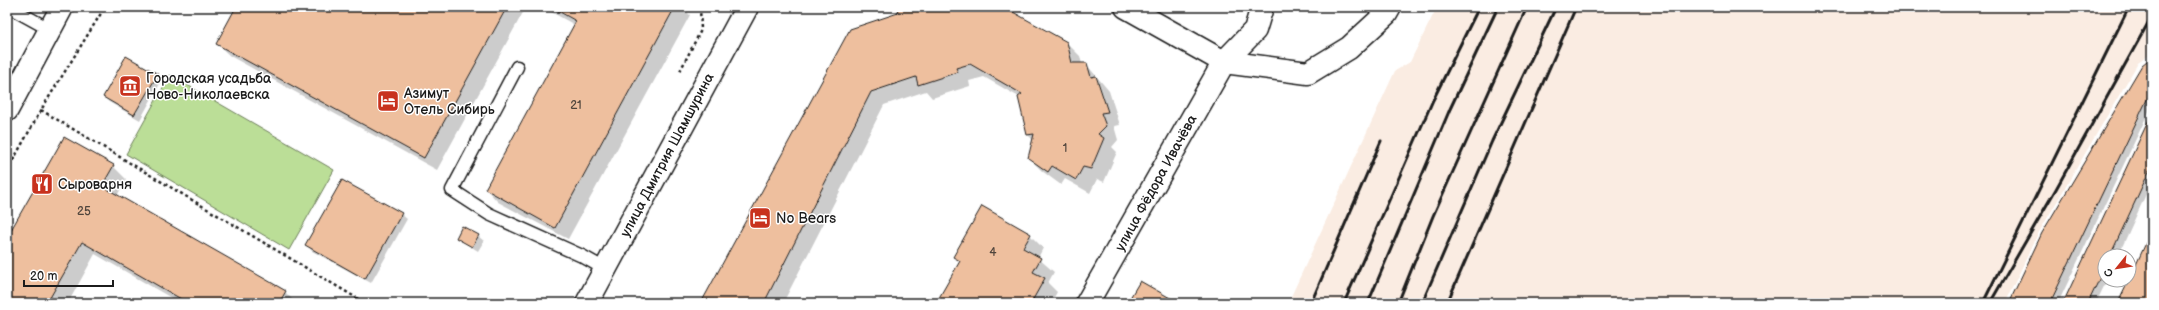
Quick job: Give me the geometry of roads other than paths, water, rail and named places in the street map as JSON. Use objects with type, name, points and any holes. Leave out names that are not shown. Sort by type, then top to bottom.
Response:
[{"type":"street","points":[[7,110],[62,7]]},
{"type":"street","name":"улица Дмитрия Шамшурина","points":[[587,303],[747,7]]},
{"type":"street","points":[[1126,7],[1224,62],[1308,73],[1349,48],[1386,14],[1390,7]]},
{"type":"street","name":"улица Фёдора Ивачёва","points":[[1087,303],[1224,62],[1255,30],[1262,7]]},
{"type":"lane","points":[[9,7],[49,29]]},
{"type":"lane","points":[[517,66],[452,190],[489,214],[582,256],[605,269]]},
{"type":"railway","points":[[1344,303],[1433,100],[1479,7]]},
{"type":"railway","points":[[1368,303],[1450,109],[1498,7]]},
{"type":"railway","points":[[1398,303],[1433,216],[1527,7]]},
{"type":"railway","points":[[1422,303],[1492,141],[1556,7]]},
{"type":"railway","points":[[1447,303],[1576,7]]},
{"type":"railway","points":[[1983,303],[2129,7]]},
{"type":"railway","points":[[1990,303],[2056,189],[2152,16]]},
{"type":"railway","points":[[1311,303],[1381,141]]},
{"type":"place","name":"Городская усадьба Ново-Николаевска","points":[[130,86]]},
{"type":"place","name":"Азимут Отель Сибирь","points":[[388,101]]},
{"type":"place","name":"Сыроварня","points":[[42,184]]},
{"type":"place","name":"No Bears","points":[[760,218]]}]
